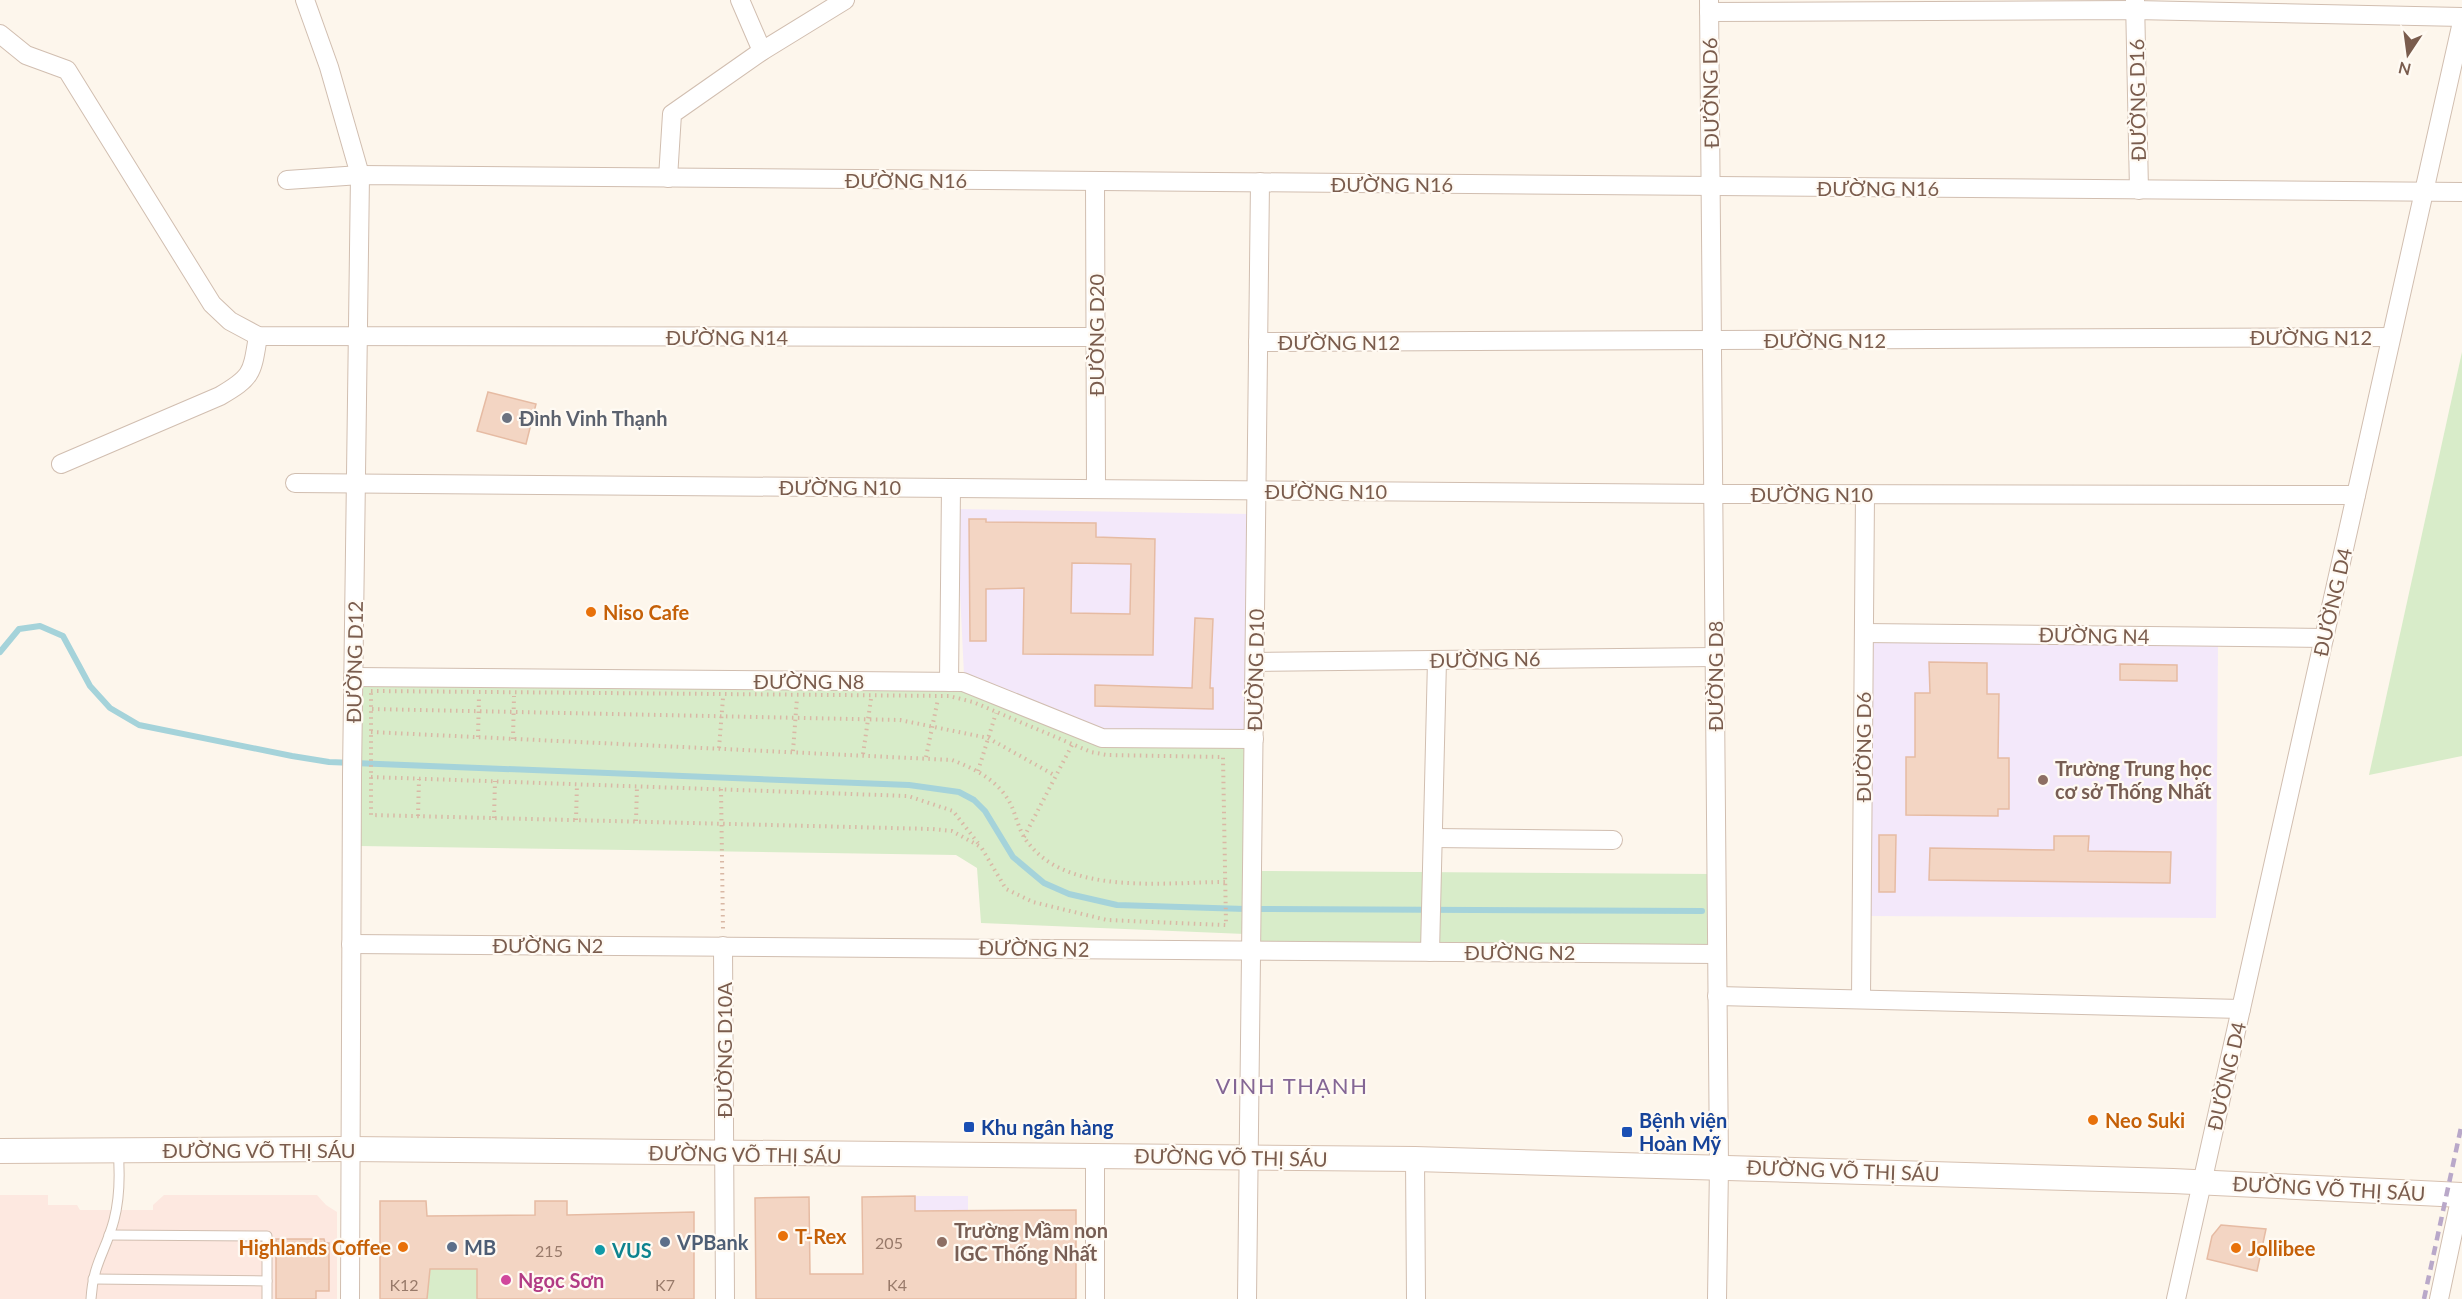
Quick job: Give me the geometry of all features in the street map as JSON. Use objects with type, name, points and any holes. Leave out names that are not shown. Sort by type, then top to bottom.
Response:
[{"type":"main road","name":"ĐƯỜNG VÕ THỊ SÁU","points":[[0,1151],[349,1149],[1415,1159],[1719,1166],[2202,1182],[2461,1195]]},
{"type":"street","name":"ĐƯỜNG D12","points":[[305,0],[329,67],[360,175],[353,677],[362,731],[352,775],[350,1299]]},
{"type":"street","points":[[740,0],[762,51]]},
{"type":"street","points":[[668,178],[672,114],[762,51],[841,1]]},
{"type":"street","points":[[1709,6],[2135,5],[2462,17]]},
{"type":"street","name":"ĐƯỜNG D16","points":[[2135,5],[2139,190]]},
{"type":"street","name":"ĐƯỜNG D6","points":[[1709,6],[1711,186]]},
{"type":"street","name":"ĐƯỜNG D4","points":[[2176,1299],[2462,22]]},
{"type":"street","points":[[0,34],[26,55],[66,70],[212,304],[230,321],[258,336],[254,364],[243,383],[220,396],[61,464]]},
{"type":"street","name":"ĐƯỜNG N16","points":[[287,180],[360,175],[2462,192]]},
{"type":"street","name":"ĐƯỜNG D20","points":[[1095,181],[1096,489]]},
{"type":"street","name":"ĐƯỜNG D10","points":[[1247,1299],[1260,182]]},
{"type":"street","name":"ĐƯỜNG D8","points":[[1711,186],[1719,1166],[1717,1299]]},
{"type":"street","name":"ĐƯỜNG N14","points":[[258,336],[1096,337]]},
{"type":"street","name":"ĐƯỜNG N12","points":[[1258,342],[2391,337]]},
{"type":"street","name":"ĐƯỜNG N10","points":[[295,483],[1714,494],[2356,495]]},
{"type":"street","points":[[944,689],[951,488]]},
{"type":"street","name":"ĐƯỜNG D6","points":[[1861,999],[1865,494]]},
{"type":"street","name":"ĐƯỜNG N4","points":[[1864,633],[2324,638]]},
{"type":"street","name":"ĐƯỜNG N6","points":[[1255,662],[1715,657]]},
{"type":"street","points":[[1430,952],[1437,660]]},
{"type":"street","name":"ĐƯỜNG N8","points":[[353,677],[944,689],[963,682],[1102,738],[1254,739]]},
{"type":"street","points":[[1433,838],[1613,840]]},
{"type":"street","name":"ĐƯỜNG N2","points":[[351,944],[1717,954]]},
{"type":"street","name":"ĐƯỜNG D10A","points":[[723,946],[725,1299]]},
{"type":"street","points":[[1717,996],[2241,1009]]},
{"type":"street","points":[[1095,1156],[1095,1299]]},
{"type":"street","points":[[1415,1159],[1416,1299]]},
{"type":"street","points":[[2439,1299],[2461,1195]]},
{"type":"lane","points":[[91,1299],[99,1255],[109,1235],[119,1187],[118,1150]]},
{"type":"lane","points":[[109,1235],[267,1236],[267,1299]]},
{"type":"lane","points":[[93,1279],[267,1281]]},
{"type":"path","points":[[926,757],[932,725],[944,689]]},
{"type":"path","points":[[371,691],[872,695],[944,689],[1072,745],[1107,755],[1223,758],[1226,925],[1107,920],[1033,902],[1006,889],[981,847],[953,811],[908,796],[371,777]]},
{"type":"path","points":[[478,737],[479,692]]},
{"type":"path","points":[[513,739],[514,692]]},
{"type":"path","points":[[719,748],[723,694]]},
{"type":"path","points":[[793,751],[798,694]]},
{"type":"path","points":[[863,754],[872,695]]},
{"type":"path","points":[[372,709],[868,718],[932,725],[988,738],[1056,776]]},
{"type":"path","points":[[978,771],[996,712]]},
{"type":"path","points":[[362,731],[952,760],[978,771],[1007,798],[1024,837],[1037,853],[1071,874],[1104,881],[1225,882]]},
{"type":"path","points":[[1024,837],[1072,745]]},
{"type":"path","points":[[418,816],[419,778]]},
{"type":"path","points":[[494,818],[495,781]]},
{"type":"path","points":[[576,820],[577,784]]},
{"type":"path","points":[[636,821],[637,786]]},
{"type":"path","points":[[721,789],[723,946]]},
{"type":"path","points":[[371,815],[932,829],[951,831],[981,847]]},
{"type":"shaded area","points":[[956,509],[1249,514],[1248,732],[1103,731],[964,675]]},
{"type":"shaded area","name":"Trường Trung học cơ sở Thống Nhất","points":[[1871,640],[2218,644],[2216,918],[1868,916]]},
{"type":"shaded area","points":[[0,1195],[48,1195],[48,1205],[77,1205],[80,1210],[153,1210],[153,1205],[164,1195],[317,1195],[337,1212],[337,1299],[0,1299]]},
{"type":"shaded area","name":"Trường Mầm non IGC Thống Nhất","points":[[915,1196],[968,1196],[968,1273],[916,1273]]},
{"type":"green space","points":[[2462,352],[2462,756],[2369,775]]},
{"type":"green space","points":[[360,684],[961,689],[1101,746],[1247,745],[1245,934],[981,923],[977,868],[956,855],[359,846]]},
{"type":"green space","points":[[1260,871],[1712,874],[1713,947],[1258,952]]},
{"type":"green space","points":[[427,1269],[477,1269],[477,1299],[427,1299]]},
{"type":"building","name":"Đình Vinh Thạnh","points":[[488,392],[536,404],[526,444],[477,431]]},
{"type":"building","points":[[969,519],[986,519],[986,522],[1096,523],[1096,537],[1155,539],[1153,655],[1023,654],[1024,588],[986,589],[986,641],[970,641]],"holes":[[[1072,563],[1131,564],[1130,614],[1071,613]]]},
{"type":"building","points":[[1195,618],[1213,619],[1210,688],[1213,688],[1213,709],[1095,706],[1095,685],[1192,688]]},
{"type":"building","points":[[1929,662],[1987,663],[1987,694],[1999,694],[1998,758],[2009,758],[2009,809],[1998,809],[1998,816],[1906,815],[1906,757],[1915,757],[1915,693],[1930,693]]},
{"type":"building","points":[[2120,664],[2177,665],[2177,681],[2120,680]]},
{"type":"building","points":[[1879,835],[1896,835],[1895,892],[1879,892]]},
{"type":"building","points":[[2054,836],[2089,836],[2088,851],[2171,852],[2170,883],[1929,880],[1930,848],[2054,850]]},
{"type":"building","points":[[915,1196],[915,1211],[1076,1210],[1076,1299],[756,1299],[755,1198],[809,1197],[810,1274],[863,1274],[862,1197]]},
{"type":"building","points":[[380,1201],[426,1201],[427,1216],[535,1215],[535,1201],[567,1201],[567,1215],[694,1212],[694,1299],[477,1299],[477,1269],[430,1269],[427,1299],[380,1299]]},
{"type":"building","name":"Jollibee","points":[[2221,1225],[2266,1229],[2257,1271],[2207,1259],[2212,1236]]},
{"type":"building","points":[[276,1239],[324,1239],[325,1243],[329,1243],[329,1291],[316,1291],[316,1299],[276,1299]]},
{"type":"waterway","points":[[0,652],[19,629],[40,626],[63,636],[90,686],[110,708],[139,725],[329,762],[909,785],[959,792],[974,800],[985,811],[1013,857],[1044,883],[1069,894],[1117,905],[1245,909],[1702,911]]},
{"type":"railway","points":[[2424,1299],[2462,1123]]},
{"type":"place","name":"Đình Vinh Thạnh","points":[[507,418]]},
{"type":"place","name":"Niso Cafe","points":[[591,612]]},
{"type":"place","name":"Trường Trung học cơ sở Thống Nhất","points":[[2043,780]]},
{"type":"place","name":"Neo Suki","points":[[2093,1120]]},
{"type":"place","name":"Khu ngân hàng","points":[[969,1127]]},
{"type":"place","name":"Bệnh viện Hoàn Mỹ","points":[[1627,1132]]},
{"type":"place","name":"T-Rex","points":[[783,1236]]},
{"type":"place","name":"VPBank","points":[[665,1242]]},
{"type":"place","name":"Trường Mầm non IGC Thống Nhất","points":[[942,1242]]},
{"type":"place","name":"Highlands Coffee","points":[[403,1247]]},
{"type":"place","name":"MB","points":[[452,1247]]},
{"type":"place","name":"Jollibee","points":[[2236,1248]]},
{"type":"place","name":"VUS","points":[[600,1250]]},
{"type":"place","name":"Ngọc Sơn","points":[[506,1280]]},
{"type":"district","name":"VINH THẠNH","points":[[1292,1085]]}]
